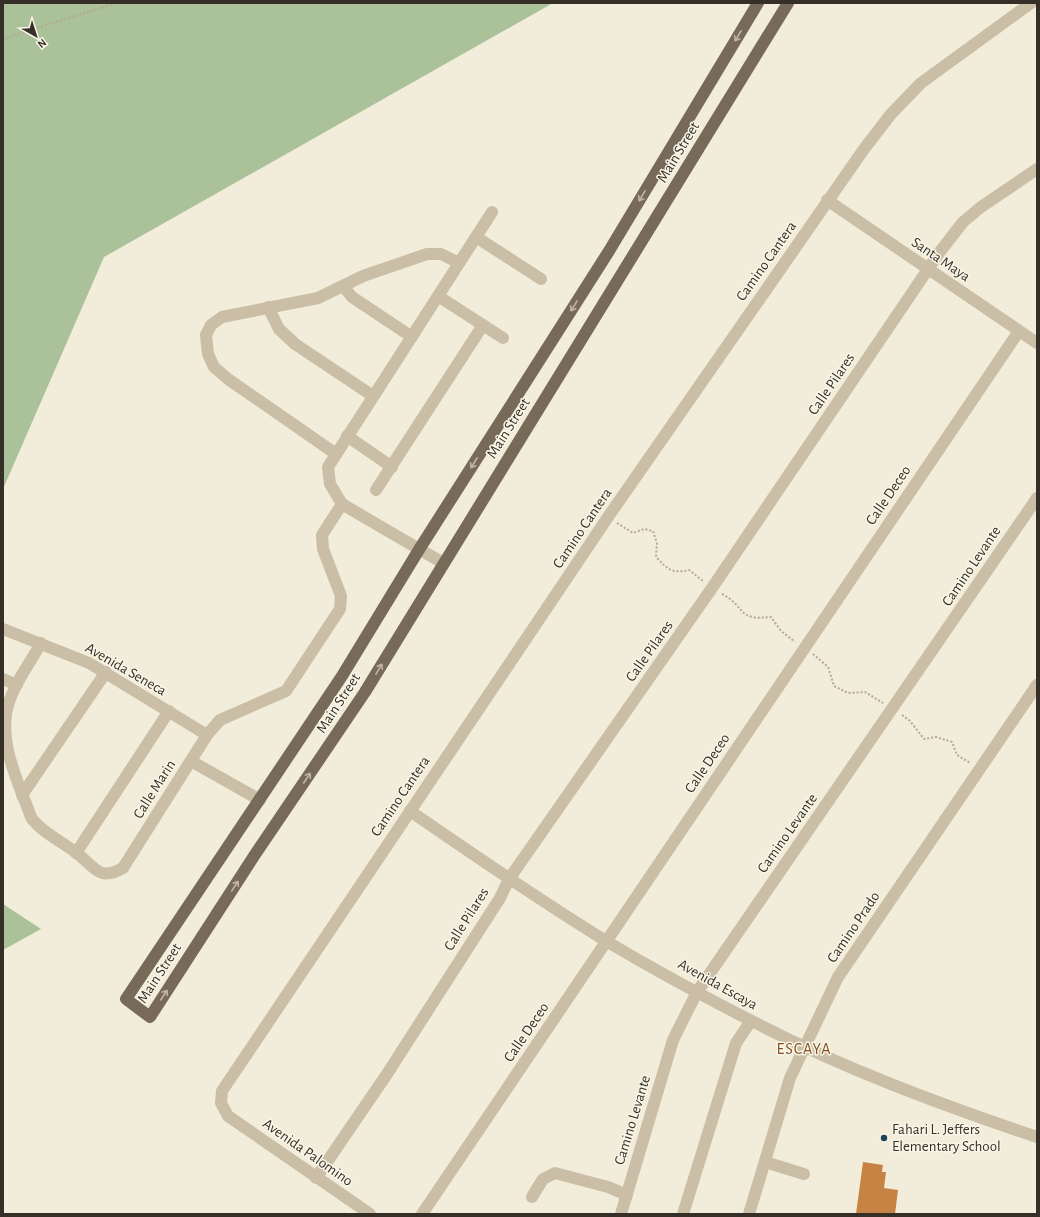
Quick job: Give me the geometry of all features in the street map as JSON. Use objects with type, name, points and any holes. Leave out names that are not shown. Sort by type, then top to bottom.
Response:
[{"type":"main road","name":"Main Street","points":[[758,3],[609,251],[420,548],[342,676],[126,999],[150,1017],[254,856],[365,692],[788,3]]},
{"type":"street","name":"Camino Cantera","points":[[228,1116],[221,1103],[222,1091],[608,517],[828,200],[877,132],[921,83],[1031,3]]},
{"type":"street","name":"Calle Pilares","points":[[316,1178],[387,1074],[500,898],[509,879],[712,588],[928,269],[963,222],[1037,169]]},
{"type":"street","name":"Santa Maya","points":[[828,200],[1037,343]]},
{"type":"street","points":[[443,563],[420,548],[342,504],[330,484],[328,467],[492,212]]},
{"type":"street","points":[[476,237],[540,279]]},
{"type":"street","points":[[336,454],[228,379],[214,367],[208,354],[206,336],[211,325],[222,317],[318,298],[363,276],[426,254],[441,254],[459,263]]},
{"type":"street","points":[[343,286],[352,297],[412,337]]},
{"type":"street","points":[[438,296],[503,338]]},
{"type":"street","points":[[268,307],[279,329],[294,344],[373,396]]},
{"type":"street","points":[[376,490],[483,325]]},
{"type":"street","name":"Calle Deceo","points":[[422,1214],[803,648],[1019,331]]},
{"type":"street","points":[[347,436],[392,467]]},
{"type":"street","name":"Camino Levante","points":[[621,1214],[673,1040],[697,992],[1037,498]]},
{"type":"street","name":"Calle Marin","points":[[76,853],[102,874],[112,874],[124,868],[207,736],[220,720],[286,691],[340,609],[341,596],[323,549],[322,535],[342,504]]},
{"type":"street","name":"Avenida Seneca","points":[[3,629],[41,643],[106,672],[207,736]]},
{"type":"street","points":[[41,643],[10,699],[6,715],[7,747],[22,794],[32,818],[43,830],[76,853],[169,711]]},
{"type":"street","points":[[22,794],[106,672]]},
{"type":"street","points":[[3,679],[18,685]]},
{"type":"street","name":"Camino Prado","points":[[749,1214],[790,1078],[838,977],[1037,685]]},
{"type":"street","points":[[191,761],[260,800]]},
{"type":"street","name":"Avenida Escaya","points":[[410,811],[509,879],[607,941],[751,1021],[805,1046],[913,1092],[1037,1137]]},
{"type":"street","points":[[683,1214],[736,1043],[751,1021]]},
{"type":"street","name":"Avenida Palomino","points":[[228,1116],[370,1214]]},
{"type":"street","points":[[765,1162],[804,1174]]},
{"type":"street","points":[[532,1197],[543,1179],[555,1173],[608,1187],[627,1195]]},
{"type":"path","points":[[3,39],[118,3]]},
{"type":"path","points":[[608,517],[633,533],[644,529],[653,531],[657,542],[656,557],[669,570],[677,572],[689,570],[712,588],[733,600],[743,614],[756,619],[771,617],[781,631],[803,648],[821,659],[828,667],[834,686],[848,693],[865,692],[910,721],[924,739],[936,737],[952,742],[957,755],[980,768]]},
{"type":"green space","points":[[3,3],[553,3],[104,257],[3,489]]},
{"type":"green space","points":[[3,904],[41,929],[3,950]]},
{"type":"building","points":[[863,1162],[883,1165],[882,1172],[886,1172],[884,1188],[898,1190],[895,1214],[856,1214]]},
{"type":"place","name":"Fahari L. Jeffers Elementary School","points":[[884,1138]]},
{"type":"district","name":"ESCAYA","points":[[804,1048]]}]
